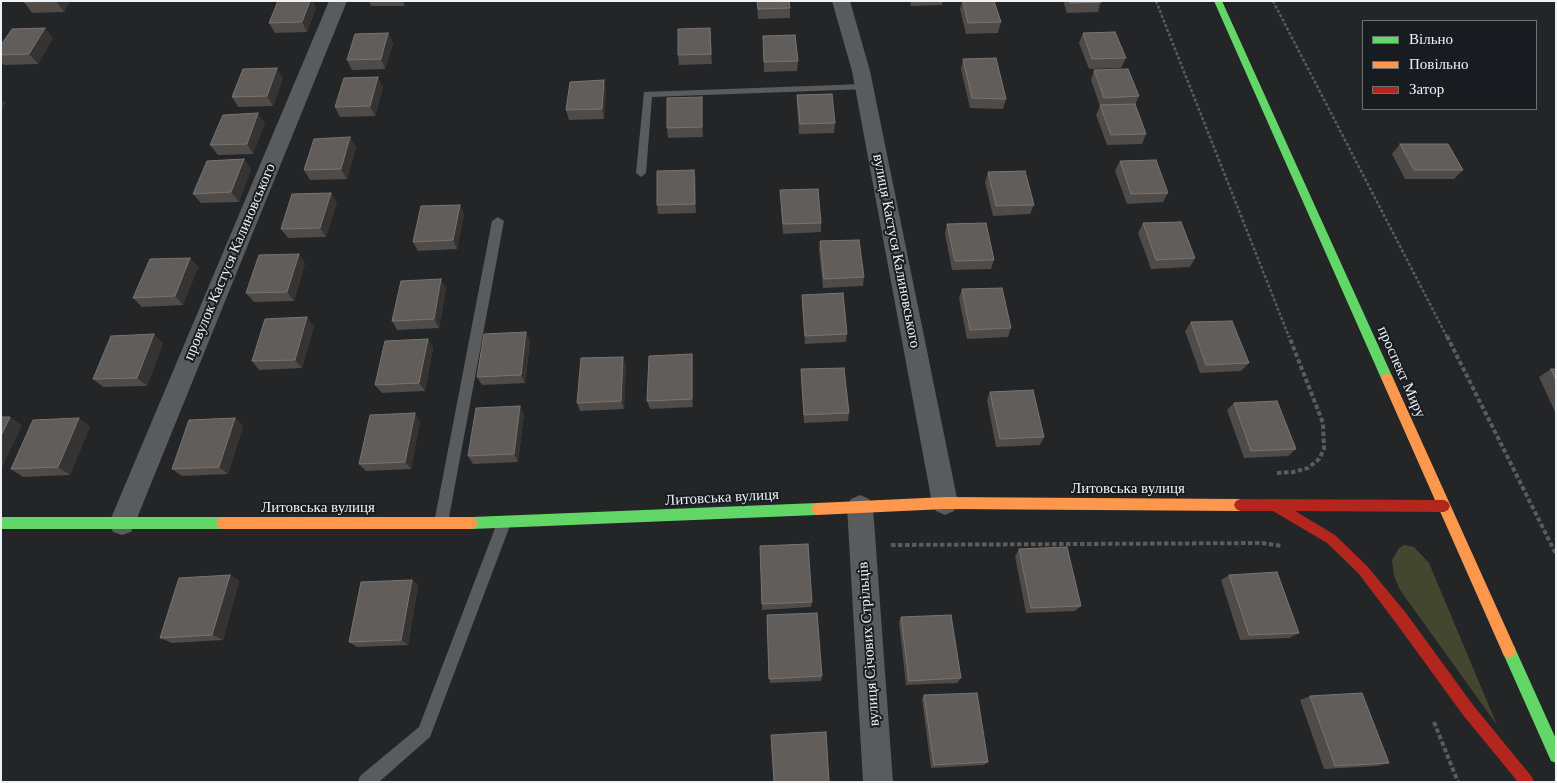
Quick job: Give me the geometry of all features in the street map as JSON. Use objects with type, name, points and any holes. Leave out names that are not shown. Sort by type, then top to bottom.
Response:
[{"type":"street","name":"провулок Кастуся Калиновського","points":[[122,523],[338,1]]},
{"type":"street","name":"вулиця Кастуся Калиновського","points":[[841,1],[864,86],[945,503]]},
{"type":"street","name":"проспект Миру","points":[[1218,1],[1556,756]]},
{"type":"street","name":"Литовська вулиця","points":[[1,523],[504,523],[945,503],[1444,506]]},
{"type":"street","points":[[1273,504],[1332,539],[1363,570],[1401,618],[1468,710],[1527,782]]},
{"type":"street","name":"вулиця Січових Стрільців","points":[[860,507],[878,782]]},
{"type":"lane","points":[[641,173],[647,94],[864,86]]},
{"type":"lane","points":[[441,523],[498,221]]},
{"type":"lane","points":[[366,782],[425,732],[504,523]]},
{"type":"path","points":[[1156,1],[1323,423],[1324,449],[1320,459],[1308,468],[1293,472],[1273,473]]},
{"type":"path","points":[[1273,1],[1486,412],[1556,554]]},
{"type":"path","points":[[862,546],[1262,543],[1284,547]]},
{"type":"path","points":[[1433,718],[1458,782]]},
{"type":"green space","points":[[1404,545],[1414,547],[1429,563],[1497,725],[1400,590],[1394,576],[1392,560],[1399,548]]},
{"type":"building","points":[[24,1],[56,1],[24,2]]},
{"type":"building","points":[[278,1],[310,1],[302,22],[269,23]]},
{"type":"building","points":[[757,1],[789,1],[790,8],[758,9]]},
{"type":"building","points":[[963,1],[994,1],[1001,22],[968,23]]},
{"type":"building","points":[[1070,1],[1101,1],[1102,2],[1070,3]]},
{"type":"building","points":[[45,28],[29,54],[1,55],[1,45],[12,29]]},
{"type":"building","points":[[710,28],[711,54],[678,55],[678,29]]},
{"type":"building","points":[[1115,32],[1126,58],[1092,59],[1083,33]]},
{"type":"building","points":[[388,33],[381,59],[347,60],[355,34]]},
{"type":"building","points":[[795,35],[798,61],[764,62],[763,36]]},
{"type":"building","points":[[996,58],[1006,99],[972,98],[963,59]]},
{"type":"building","points":[[277,68],[267,96],[232,97],[243,69]]},
{"type":"building","points":[[1128,69],[1139,96],[1104,98],[1094,70]]},
{"type":"building","points":[[378,77],[370,106],[335,107],[344,78]]},
{"type":"building","points":[[604,80],[602,109],[566,110],[570,82]]},
{"type":"building","points":[[832,94],[835,123],[800,124],[797,95]]},
{"type":"building","points":[[702,97],[702,127],[667,128],[667,98]]},
{"type":"building","points":[[1135,104],[1146,134],[1111,135],[1100,105]]},
{"type":"building","points":[[258,113],[247,144],[210,145],[223,115]]},
{"type":"building","points":[[350,137],[341,169],[304,170],[314,139]]},
{"type":"building","points":[[1400,144],[1448,144],[1463,170],[1414,170]]},
{"type":"building","points":[[244,159],[231,192],[193,194],[207,161]]},
{"type":"building","points":[[1156,160],[1168,193],[1131,194],[1120,161]]},
{"type":"building","points":[[694,170],[695,204],[657,205],[657,171]]},
{"type":"building","points":[[1025,171],[1034,205],[996,206],[988,172]]},
{"type":"building","points":[[818,189],[821,223],[783,224],[780,190]]},
{"type":"building","points":[[331,193],[320,228],[281,229],[292,194]]},
{"type":"building","points":[[460,205],[453,240],[413,242],[421,206]]},
{"type":"building","points":[[1181,222],[1195,258],[1156,260],[1143,223]]},
{"type":"building","points":[[986,223],[994,260],[955,261],[947,224]]},
{"type":"building","points":[[859,240],[864,277],[824,279],[820,241]]},
{"type":"building","points":[[299,254],[287,292],[246,293],[259,255]]},
{"type":"building","points":[[190,258],[175,296],[133,298],[150,259]]},
{"type":"building","points":[[441,279],[434,319],[392,321],[401,281]]},
{"type":"building","points":[[1002,288],[1011,328],[970,330],[962,289]]},
{"type":"building","points":[[843,293],[847,334],[805,336],[802,295]]},
{"type":"building","points":[[307,317],[295,360],[252,361],[265,319]]},
{"type":"building","points":[[1232,321],[1249,363],[1206,365],[1191,322]]},
{"type":"building","points":[[526,332],[521,375],[477,377],[484,334]]},
{"type":"building","points":[[154,334],[137,378],[93,379],[111,336]]},
{"type":"building","points":[[428,339],[419,383],[375,385],[385,341]]},
{"type":"building","points":[[692,354],[692,399],[647,401],[649,356]]},
{"type":"building","points":[[623,357],[621,401],[577,403],[581,358]]},
{"type":"building","points":[[844,368],[849,413],[804,415],[801,369]]},
{"type":"building","points":[[1551,369],[1556,369],[1556,380]]},
{"type":"building","points":[[1033,390],[1044,437],[1000,439],[990,392]]},
{"type":"building","points":[[1277,401],[1296,449],[1251,451],[1234,403]]},
{"type":"building","points":[[520,406],[514,454],[468,456],[476,408]]},
{"type":"building","points":[[415,413],[405,462],[359,464],[370,415]]},
{"type":"building","points":[[1,417],[10,417],[1,436]]},
{"type":"building","points":[[79,418],[58,467],[11,469],[33,420]]},
{"type":"building","points":[[235,418],[219,467],[172,469],[189,420]]},
{"type":"building","points":[[808,544],[812,602],[762,604],[760,546]]},
{"type":"building","points":[[1067,547],[1081,606],[1031,608],[1019,549]]},
{"type":"building","points":[[1277,572],[1299,633],[1249,635],[1229,575]]},
{"type":"building","points":[[230,575],[212,635],[160,638],[179,578]]},
{"type":"building","points":[[412,580],[401,640],[349,642],[361,582]]},
{"type":"building","points":[[817,613],[822,676],[769,679],[767,615]]},
{"type":"building","points":[[951,615],[961,678],[909,681],[901,617]]},
{"type":"building","points":[[977,693],[988,762],[934,765],[924,695]]},
{"type":"building","points":[[1362,693],[1389,763],[1335,766],[1310,696]]},
{"type":"building","points":[[826,732],[829,782],[774,782],[771,735]]},
{"type":"traffic: fast","points":[[1218,1],[1387,378]]},
{"type":"traffic: fast","points":[[472,523],[817,509]]},
{"type":"traffic: fast","points":[[1,523],[222,523]]},
{"type":"traffic: fast","points":[[1509,651],[1556,756]]},
{"type":"traffic: slow","points":[[1387,378],[1509,651]]},
{"type":"traffic: slow","points":[[817,509],[945,503],[1240,505]]},
{"type":"traffic: slow","points":[[222,523],[472,523]]},
{"type":"traffic: jam","points":[[1240,505],[1444,506]]},
{"type":"traffic: jam","points":[[1274,505],[1331,539],[1363,570],[1401,618],[1468,710],[1527,782]]}]
